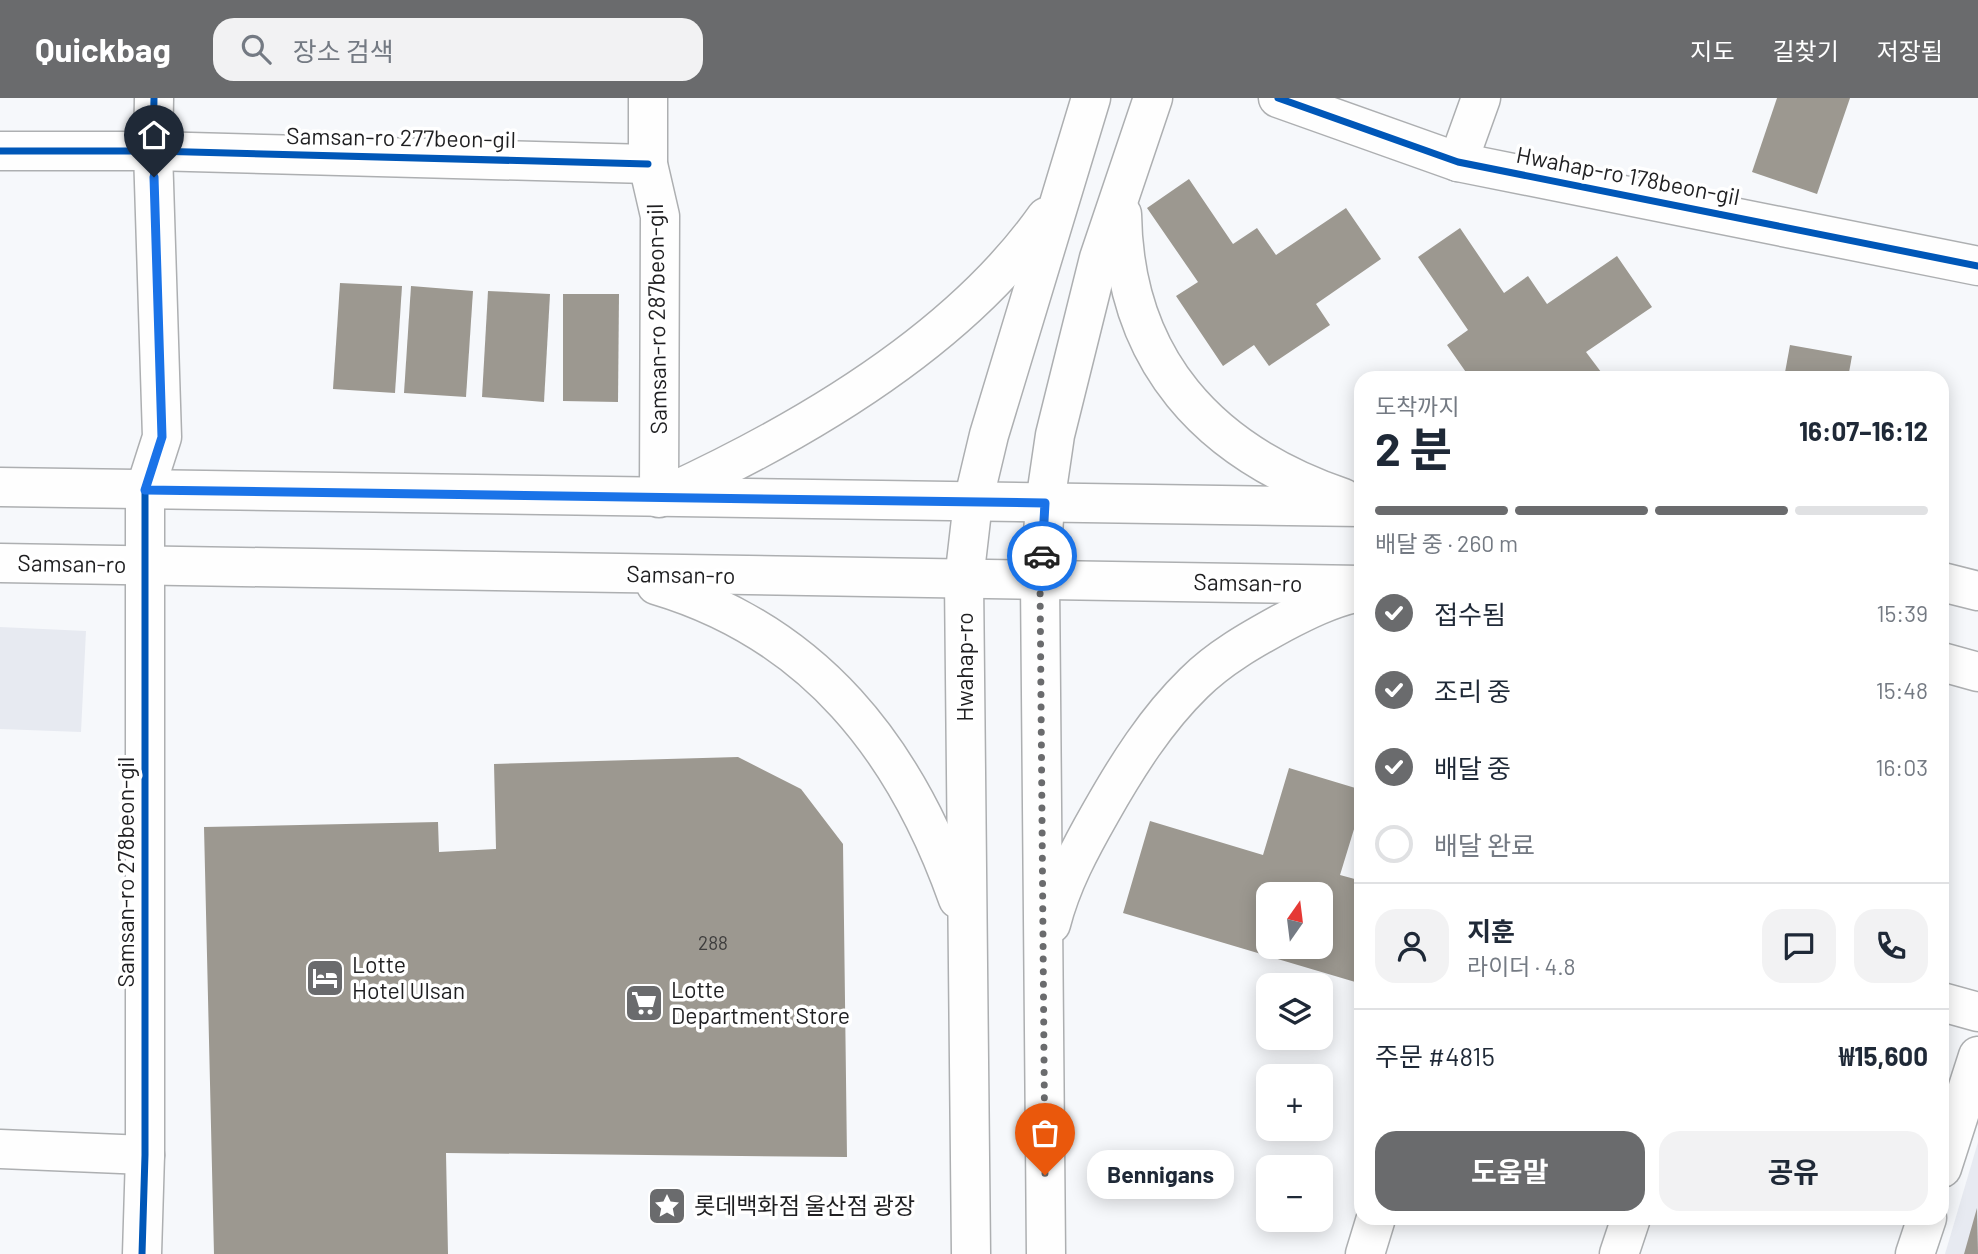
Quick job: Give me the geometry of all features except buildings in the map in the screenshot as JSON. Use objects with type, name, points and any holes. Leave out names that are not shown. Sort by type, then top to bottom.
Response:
[{"type":"main road","points":[[145,490],[162,437],[153,151],[154,98]]},
{"type":"main road","name":"Samsan-ro 287beon-gil","points":[[648,98],[648,164],[660,216],[659,498]]},
{"type":"main road","name":"Hwahap-ro","points":[[971,1254],[964,580],[973,502],[989,435],[1091,98]]},
{"type":"main road","points":[[1046,1254],[1040,581],[1045,503],[1055,435],[1096,270],[1153,98]]},
{"type":"main road","name":"Hwahap-ro 178beon-gil","points":[[1278,98],[1458,162],[1978,265]]},
{"type":"main road","points":[[1458,162],[1481,98]]},
{"type":"main road","name":"Samsan-ro 277beon-gil","points":[[0,151],[153,151],[648,164]]},
{"type":"main road","points":[[1126,179],[1122,234],[1131,293],[1156,353],[1174,382],[1194,407],[1249,454],[1308,486],[1354,502]]},
{"type":"main road","points":[[659,498],[732,464],[874,380],[992,282],[1030,240],[1060,199]]},
{"type":"main road","points":[[0,487],[659,498],[1354,505]]},
{"type":"main road","name":"Samsan-ro 278beon-gil","points":[[142,1254],[145,1155],[145,490]]},
{"type":"main road","name":"Samsan-ro","points":[[0,563],[1354,585]]},
{"type":"main road","points":[[603,573],[673,590],[715,606],[757,627],[799,657],[845,699],[898,773],[925,820],[947,868],[967,926]]},
{"type":"main road","points":[[1949,584],[1978,591]]},
{"type":"main road","points":[[1043,963],[1052,920],[1087,836],[1142,745],[1169,710],[1194,682],[1235,651],[1308,609],[1354,595]]},
{"type":"main road","points":[[1949,664],[1978,672]]},
{"type":"main road","points":[[1949,1004],[1978,1012]]},
{"type":"main road","points":[[1949,1146],[1978,1056]]},
{"type":"main road","points":[[0,1149],[145,1155]]},
{"type":"main road","points":[[1365,1254],[1374,1225]]},
{"type":"main road","points":[[1619,1254],[1629,1225]]},
{"type":"main road","points":[[1916,1254],[1925,1225]]},
{"type":"shaded area","points":[[0,627],[86,631],[81,732],[0,729]]},
{"type":"shaded area","points":[[1978,1142],[1978,1254],[1945,1254]]},
{"type":"cycle path","points":[[142,1254],[145,1155],[145,490],[162,437],[153,151],[154,98]]},
{"type":"cycle path","points":[[1278,98],[1458,162],[1978,266]]},
{"type":"cycle path","points":[[0,151],[153,151],[648,164]]},
{"type":"way so far","points":[[1042,556],[1040,581],[1045,1175]]},
{"type":"place","name":"Lotte Hotel Ulsan","points":[[325,978]]},
{"type":"place","name":"Lotte Department Store","points":[[644,1003]]},
{"type":"place","name":"Bennigans","points":[[1045,1175]]},
{"type":"place","name":"롯데백화점 울산점 광장","points":[[667,1206]]},
{"type":"route","points":[[154,177],[162,437],[145,490],[1045,503],[1042,556]]}]
